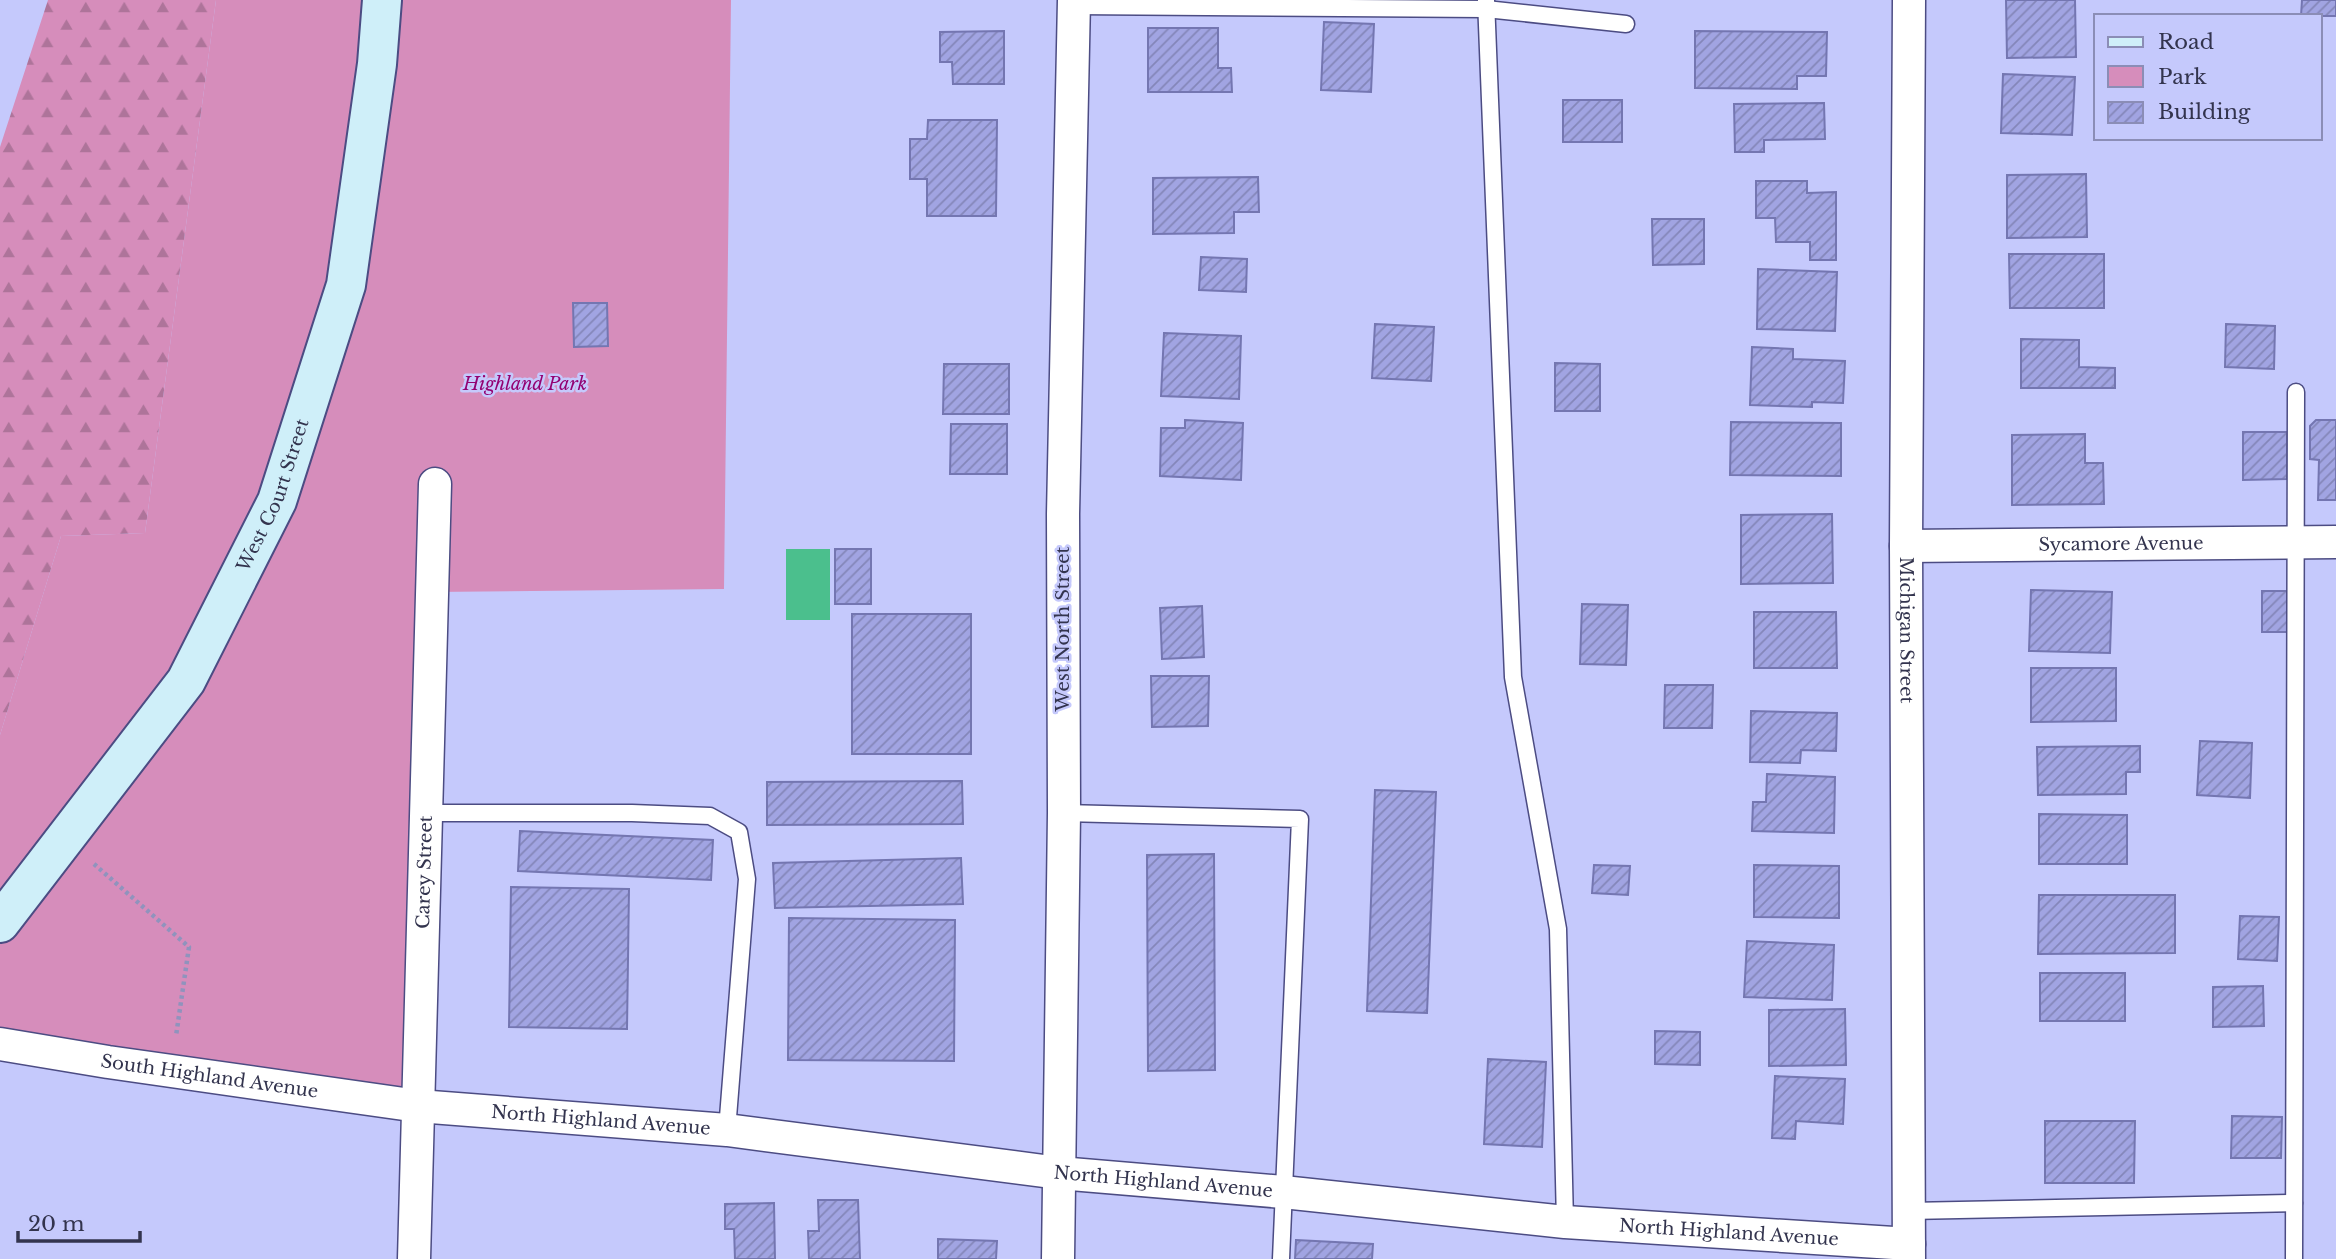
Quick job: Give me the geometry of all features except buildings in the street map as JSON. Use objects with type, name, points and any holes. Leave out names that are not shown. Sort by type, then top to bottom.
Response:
[{"type":"main road","name":"West Court Street","points":[[0,923],[186,681],[277,501],[345,285],[377,64],[382,0]]},
{"type":"street","name":"Michigan Street","points":[[1909,0],[1906,546],[1909,1252]]},
{"type":"street","name":"West North Street","points":[[1058,1259],[1063,514],[1074,3]]},
{"type":"street","name":"Carey Street","points":[[414,1259],[435,484]]},
{"type":"street","name":"Sycamore Avenue","points":[[1906,546],[2336,542]]},
{"type":"street","name":"South Highland Avenue","points":[[0,1044],[108,1062],[418,1105]]},
{"type":"street","name":"North Highland Avenue","points":[[418,1105],[727,1130],[1059,1173],[1909,1252]]},
{"type":"lane","points":[[1074,3],[1486,4],[1626,24]]},
{"type":"lane","points":[[1486,4],[1513,677],[1558,929],[1565,1222]]},
{"type":"lane","points":[[2294,1259],[2295,392]]},
{"type":"lane","points":[[426,813],[632,813],[710,816],[739,832],[747,879],[727,1130]]},
{"type":"lane","points":[[1063,813],[1300,819],[1281,1259]]},
{"type":"lane","points":[[1909,1211],[2294,1203]]},
{"type":"path","points":[[65,839],[189,947],[172,1071]]},
{"type":"green space","points":[[48,0],[216,0],[145,533],[61,536],[0,735],[0,147]]},
{"type":"green space","name":"Highland Park","points":[[216,0],[731,0],[724,589],[432,592],[418,1106],[0,1044],[0,735],[61,536],[145,533]]},
{"type":"shaded area","points":[[786,549],[830,549],[830,620],[786,620]]}]
